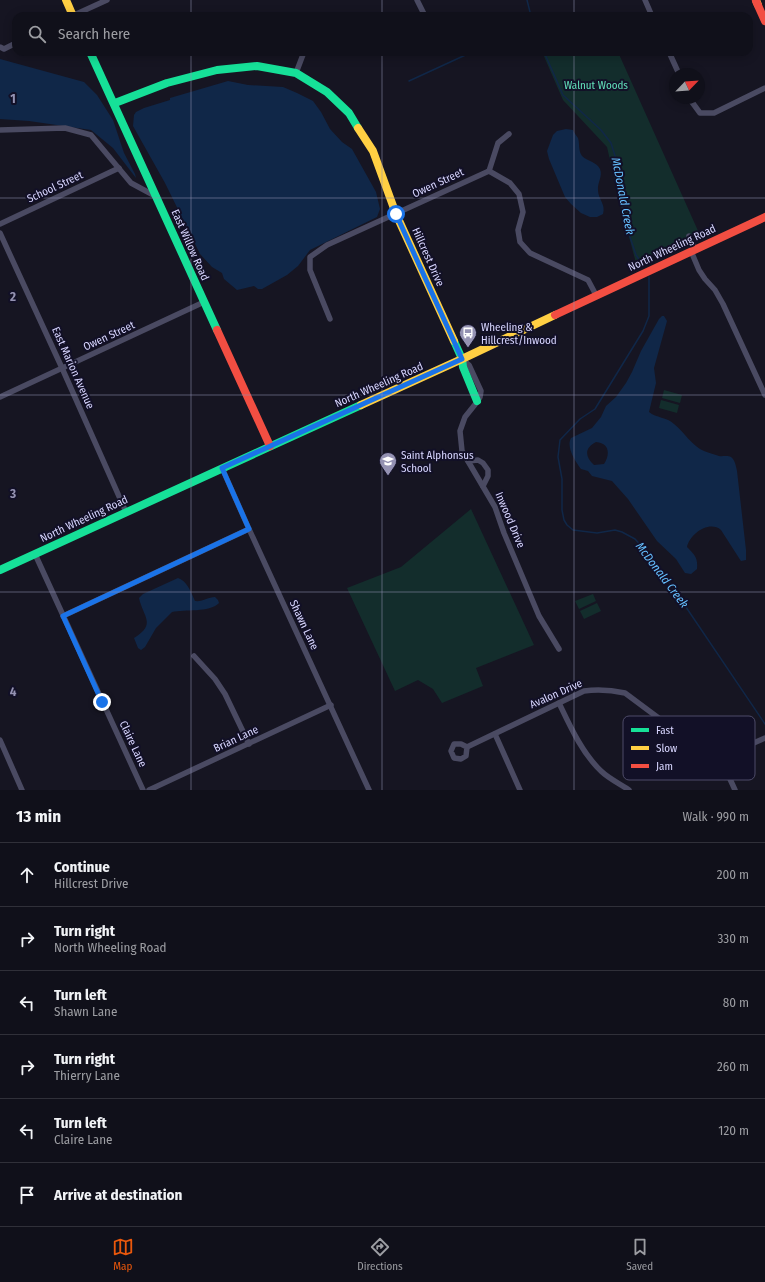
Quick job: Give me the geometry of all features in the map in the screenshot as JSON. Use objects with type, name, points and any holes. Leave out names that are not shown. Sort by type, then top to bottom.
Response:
[{"type":"street","points":[[66,0],[71,12]]},
{"type":"street","points":[[81,12],[106,0]]},
{"type":"street","points":[[417,0],[423,12]]},
{"type":"street","points":[[645,0],[650,12]]},
{"type":"street","points":[[759,2],[765,21]]},
{"type":"street","points":[[0,47],[4,49],[12,45]]},
{"type":"street","name":"East Willow Road","points":[[92,56],[115,103],[270,446]]},
{"type":"street","points":[[296,73],[302,56]]},
{"type":"street","points":[[671,56],[676,68]]},
{"type":"street","name":"Hillcrest Drive","points":[[115,103],[167,83],[217,70],[257,66],[296,73],[327,92],[349,113],[373,151],[396,214],[462,359]]},
{"type":"street","points":[[693,104],[700,113],[714,112],[765,88]]},
{"type":"street","points":[[0,130],[64,128],[91,135],[131,183],[157,198]]},
{"type":"street","points":[[509,134],[498,143],[489,171],[510,183],[519,194],[523,212],[518,230],[520,242],[530,253],[588,280],[596,295]]},
{"type":"street","name":"School Street","points":[[0,224],[119,168]]},
{"type":"street","name":"Owen Street","points":[[330,319],[310,270],[310,257],[327,245],[489,171]]},
{"type":"street","name":"North Wheeling Road","points":[[0,570],[462,359],[765,216]]},
{"type":"street","name":"East Marion Avenue","points":[[0,233],[126,512]]},
{"type":"street","points":[[689,236],[699,270],[715,290],[723,304],[765,395]]},
{"type":"street","name":"Owen Street","points":[[0,397],[204,302]]},
{"type":"street","name":"Inwood Drive","points":[[462,359],[463,367],[477,401],[465,417],[460,431],[462,450],[495,507],[504,533],[539,616],[559,649]]},
{"type":"street","points":[[468,461],[478,460],[483,463],[488,470],[488,476],[483,486]]},
{"type":"street","name":"Shawn Lane","points":[[222,468],[369,790]]},
{"type":"street","points":[[63,616],[249,529]]},
{"type":"street","name":"Claire Lane","points":[[35,554],[143,790]]},
{"type":"street","points":[[194,656],[212,675],[225,694],[248,744]]},
{"type":"street","name":"Avalon Drive","points":[[467,748],[584,691],[598,689],[611,690],[625,694],[655,716]]},
{"type":"street","points":[[559,702],[574,736],[592,760],[601,771],[629,790]]},
{"type":"street","name":"Brian Lane","points":[[149,790],[331,705]]},
{"type":"street","points":[[495,734],[520,790]]},
{"type":"street","points":[[755,742],[765,738]]},
{"type":"street","points":[[0,740],[2,749],[22,790]]},
{"type":"street","name":"Avalon Drive","points":[[730,780],[735,790]]},
{"type":"green space","name":"Walnut Woods","points":[[544,56],[620,56],[699,233],[636,263],[607,147],[563,100]]},
{"type":"green space","points":[[664,390],[682,395],[680,403],[662,398]]},
{"type":"green space","points":[[661,400],[679,405],[677,413],[659,408]]},
{"type":"green space","points":[[471,509],[534,645],[476,668],[483,686],[442,703],[433,689],[418,680],[395,691],[347,588],[401,567]]},
{"type":"green space","points":[[593,594],[596,601],[579,609],[575,601]]},
{"type":"green space","points":[[597,603],[601,611],[584,619],[580,611]]},
{"type":"water","points":[[0,59],[84,82],[97,95],[113,120],[124,153],[136,178],[113,148],[91,130],[29,121],[0,119]]},
{"type":"water","points":[[228,81],[248,85],[283,87],[313,101],[330,129],[342,142],[352,149],[376,192],[380,209],[377,217],[310,250],[298,266],[287,275],[262,289],[258,289],[254,286],[237,290],[224,279],[222,273],[212,267],[200,254],[165,183],[133,126],[134,115],[136,112],[144,108],[170,100],[170,98]]},
{"type":"water","points":[[566,129],[573,130],[578,138],[582,156],[597,165],[600,169],[601,174],[598,190],[604,210],[603,214],[597,217],[590,217],[581,213],[565,197],[549,159],[547,151],[553,135],[557,131]]},
{"type":"water","points":[[664,316],[667,321],[654,368],[656,383],[649,412],[671,422],[700,449],[719,456],[731,457],[737,471],[746,560],[741,561],[721,530],[716,527],[706,528],[696,533],[692,537],[687,547],[694,555],[697,562],[697,569],[691,574],[685,573],[676,559],[657,541],[628,499],[612,481],[592,476],[588,471],[581,469],[570,450],[571,438],[592,428],[601,417],[606,406],[616,397],[626,383],[641,351],[659,319]],"holes":[[[596,442],[601,443],[608,450],[606,461],[604,464],[594,465],[589,459],[587,453],[592,444]]]},
{"type":"water","points":[[178,578],[186,584],[195,601],[215,597],[219,603],[209,608],[172,612],[156,628],[145,647],[141,650],[138,648],[134,638],[145,629],[147,620],[139,598],[143,594]]},
{"type":"waterway","name":"McDonald Creek","points":[[527,0],[530,12]]},
{"type":"waterway","points":[[409,81],[463,56]]},
{"type":"waterway","name":"McDonald Creek","points":[[546,56],[563,95],[601,130],[611,143],[616,159],[619,190],[628,231],[636,255],[643,265]]},
{"type":"waterway","name":"McDonald Creek","points":[[649,277],[649,316],[643,331],[595,409],[580,419],[560,440],[558,457],[562,479],[562,510],[564,520],[573,530],[597,533],[615,530],[635,539],[667,579],[765,724]]},
{"type":"traffic: fast","points":[[92,56],[217,330]]},
{"type":"traffic: fast","points":[[115,103],[167,83],[217,70],[257,66],[296,73],[327,92],[349,113],[358,128]]},
{"type":"traffic: fast","points":[[454,341],[477,401]]},
{"type":"traffic: fast","points":[[0,570],[361,405]]},
{"type":"traffic: slow","points":[[66,0],[71,12]]},
{"type":"traffic: slow","points":[[756,0],[758,5]]},
{"type":"traffic: slow","points":[[358,128],[373,151],[396,214],[454,341]]},
{"type":"traffic: slow","points":[[361,405],[555,315]]},
{"type":"traffic: jam","points":[[756,1],[765,21]]},
{"type":"traffic: jam","points":[[555,315],[765,217]]},
{"type":"traffic: jam","points":[[217,330],[270,446]]},
{"type":"place","name":"Wheeling & Hillcrest/Inwood","points":[[468,348]]},
{"type":"place","name":"Saint Alphonsus School","points":[[388,476]]},
{"type":"route","points":[[102,702],[63,616],[249,529],[222,468],[462,359],[396,214]]}]
